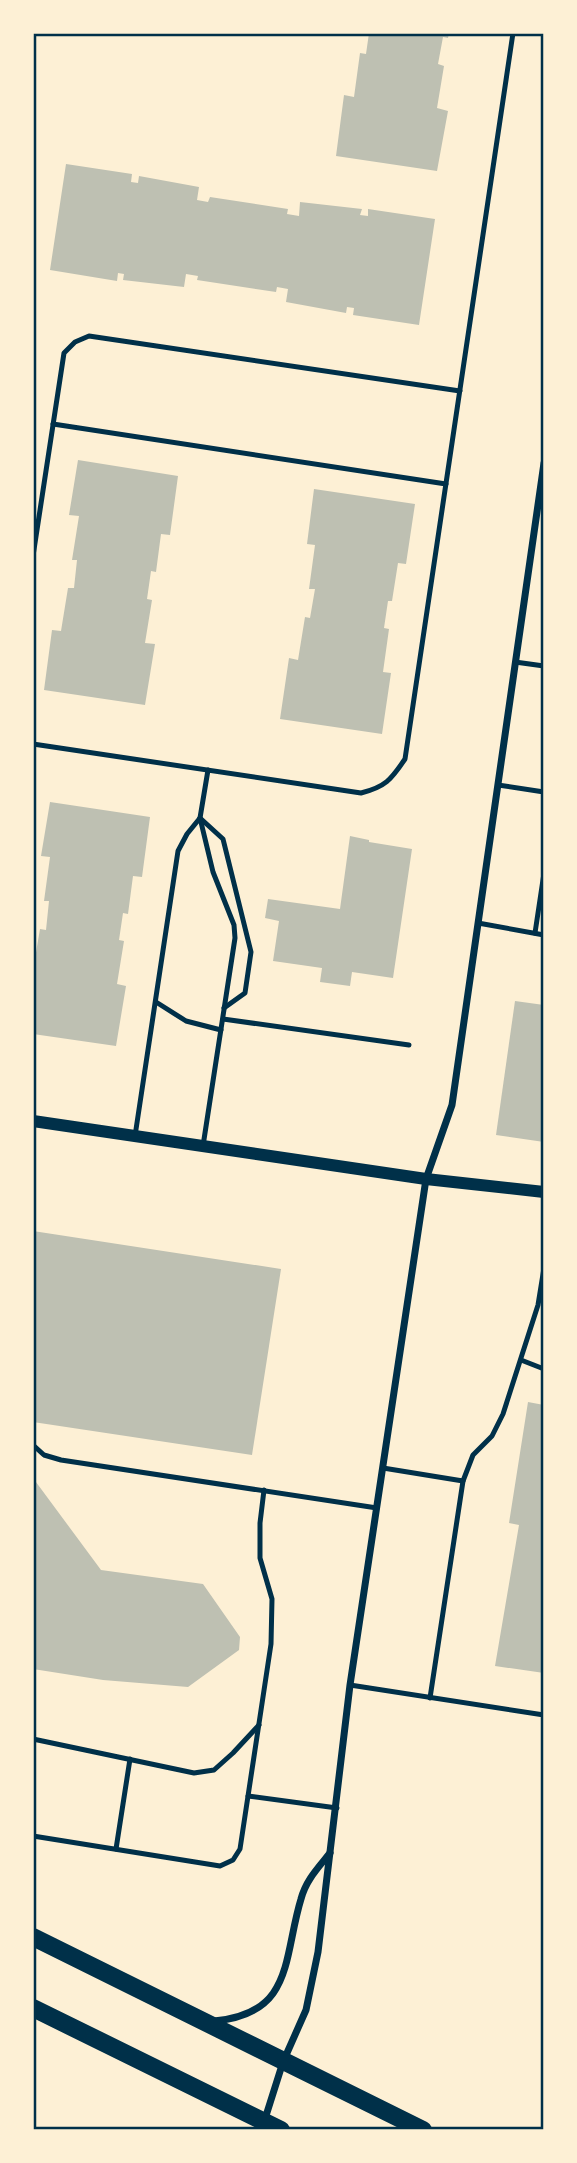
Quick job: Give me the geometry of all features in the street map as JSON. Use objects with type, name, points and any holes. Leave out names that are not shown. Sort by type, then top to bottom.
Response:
[{"type":"main road","points":[[33,1937],[422,2130]]},
{"type":"main road","points":[[33,2008],[263,2126],[281,2130]]},
{"type":"street","points":[[263,2126],[283,2062],[306,2010],[318,1952],[350,1685],[426,1179],[452,1105],[544,463]]},
{"type":"street","points":[[33,1121],[426,1179],[544,1192]]},
{"type":"street","points":[[203,2022],[230,2020],[246,2015],[262,2007],[271,1998],[279,1987],[286,1967],[301,1897],[310,1876],[330,1853]]},
{"type":"lane","points":[[33,744],[361,793],[379,789],[393,777],[405,759],[513,33]]},
{"type":"lane","points":[[33,556],[64,353],[75,342],[89,336],[460,391]]},
{"type":"lane","points":[[53,424],[446,484]]},
{"type":"lane","points":[[516,662],[544,666]]},
{"type":"lane","points":[[202,1146],[235,938],[234,925],[213,872],[200,818],[208,769]]},
{"type":"lane","points":[[498,785],[544,792]]},
{"type":"lane","points":[[135,1136],[178,852],[187,834],[200,818]]},
{"type":"lane","points":[[200,818],[223,839],[251,952],[245,993],[224,1008]]},
{"type":"lane","points":[[535,933],[544,873]]},
{"type":"lane","points":[[478,923],[544,935]]},
{"type":"lane","points":[[156,1002],[186,1021],[221,1030]]},
{"type":"lane","points":[[223,1019],[409,1045]]},
{"type":"lane","points":[[430,1698],[463,1481],[473,1455],[492,1436],[497,1425],[538,1305],[544,1268]]},
{"type":"lane","points":[[521,1360],[544,1369]]},
{"type":"lane","points":[[33,1445],[44,1455],[61,1460],[377,1508]]},
{"type":"lane","points":[[383,1468],[463,1481]]},
{"type":"lane","points":[[33,1836],[220,1866],[233,1860],[240,1849],[271,1644],[272,1599],[260,1558],[264,1490]]},
{"type":"lane","points":[[350,1685],[544,1715]]},
{"type":"lane","points":[[33,1739],[194,1773],[214,1770],[233,1754],[258,1725]]},
{"type":"lane","points":[[116,1849],[130,1759]]},
{"type":"lane","points":[[248,1796],[337,1808]]},
{"type":"building","points":[[369,33],[449,33],[448,38],[443,37],[438,64],[444,66],[437,108],[448,111],[437,171],[336,156],[344,95],[354,97],[360,53],[366,54]]},
{"type":"building","points":[[66,164],[132,174],[131,182],[138,183],[139,176],[199,187],[197,200],[208,202],[210,197],[288,209],[287,214],[299,216],[300,202],[362,209],[360,215],[368,216],[368,209],[435,219],[419,325],[353,315],[354,308],[347,307],[346,313],[286,302],[288,289],[277,287],[276,292],[197,280],[198,276],[186,274],[184,287],[123,280],[124,274],[118,273],[117,281],[50,270]]},
{"type":"building","points":[[78,460],[178,476],[170,535],[161,534],[156,572],[151,571],[147,599],[152,600],[145,643],[155,644],[145,705],[44,690],[52,630],[61,631],[68,588],[74,588],[77,560],[72,560],[79,516],[69,515]]},
{"type":"building","points":[[314,489],[415,504],[406,564],[398,563],[392,601],[388,601],[384,628],[389,629],[383,672],[391,673],[382,734],[280,719],[289,658],[298,660],[305,617],[310,618],[315,589],[309,589],[315,545],[307,544]]},
{"type":"building","points":[[50,802],[150,817],[142,877],[133,876],[128,914],[123,913],[119,940],[124,941],[117,984],[126,986],[116,1046],[33,1034],[33,970],[40,929],[46,930],[49,901],[44,901],[50,857],[41,856]]},
{"type":"building","points":[[350,836],[412,849],[393,978],[352,972],[350,986],[320,982],[322,968],[273,961],[279,921],[265,918],[268,899],[340,909]]},
{"type":"building","points":[[515,1001],[544,1005],[544,1142],[496,1135]]},
{"type":"building","points":[[33,1231],[281,1269],[252,1455],[33,1422]]},
{"type":"building","points":[[528,1402],[544,1405],[544,1673],[495,1666],[519,1525],[509,1523]]},
{"type":"building","points":[[33,1478],[101,1570],[203,1584],[240,1637],[239,1650],[188,1687],[103,1680],[33,1669]]}]
